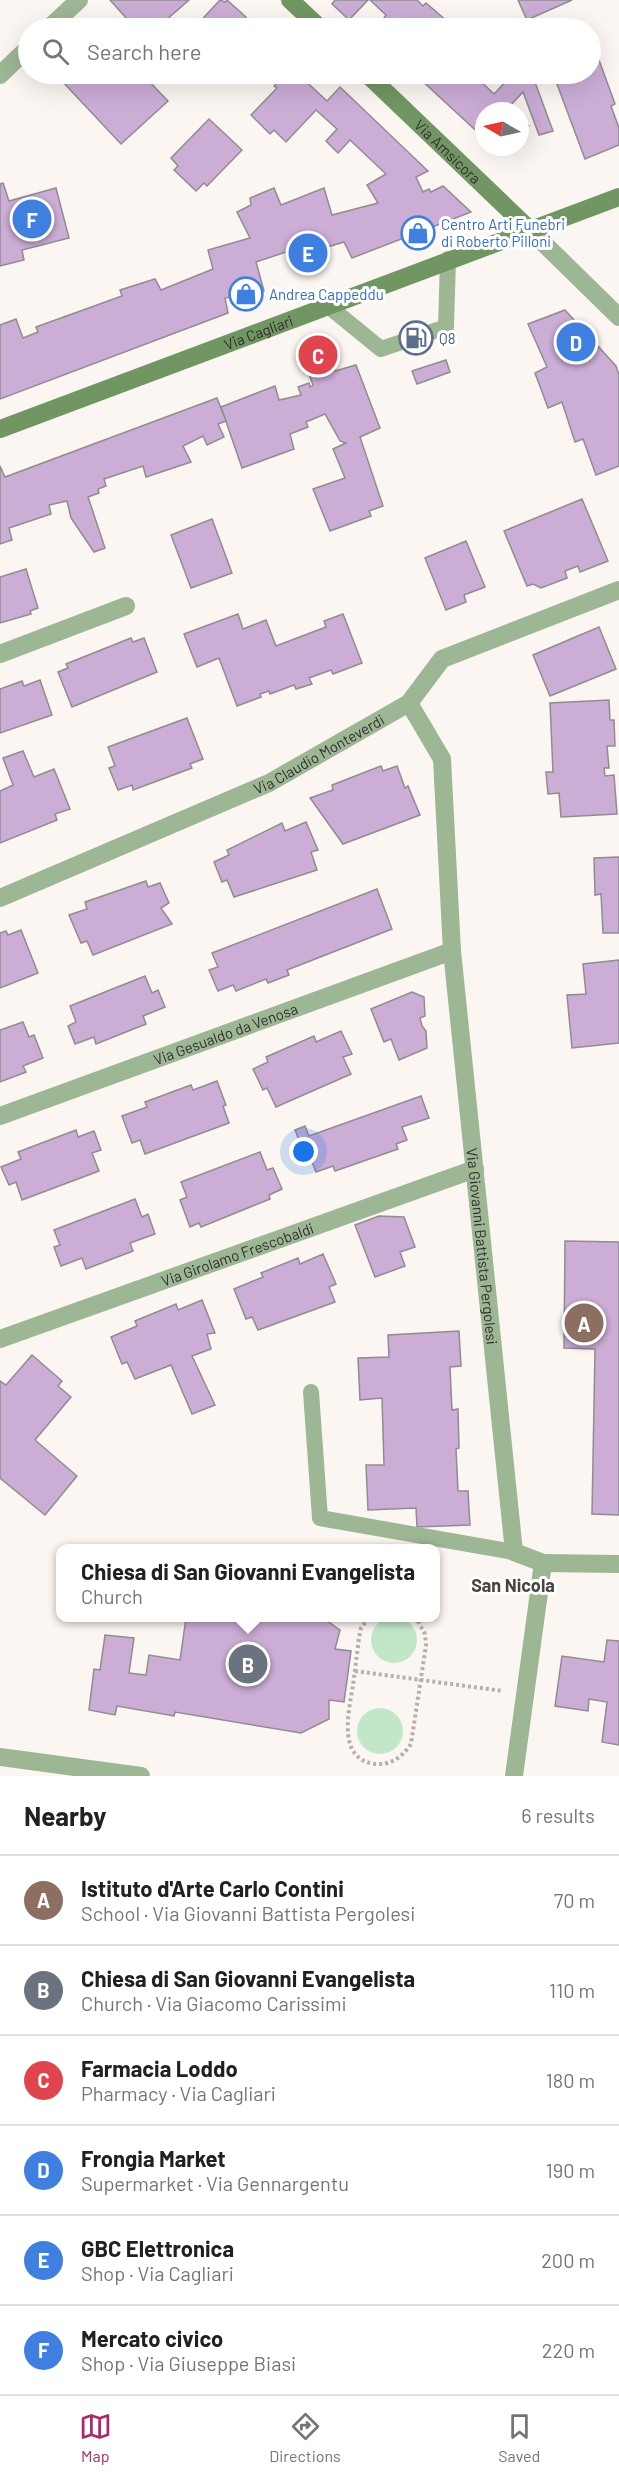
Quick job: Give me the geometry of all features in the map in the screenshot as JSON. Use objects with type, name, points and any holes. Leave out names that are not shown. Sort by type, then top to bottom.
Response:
[{"type":"main road","points":[[290,0],[309,18]]},
{"type":"main road","name":"Via Amsicora","points":[[377,84],[529,229]]},
{"type":"main road","name":"Via Cagliari","points":[[0,429],[448,259],[619,197]]},
{"type":"street","points":[[60,18],[79,0]]},
{"type":"street","points":[[0,75],[18,58]]},
{"type":"street","points":[[529,229],[619,317]]},
{"type":"street","name":"Via Claudio Monteverdi","points":[[0,898],[269,783],[409,703],[442,659],[619,590]]},
{"type":"street","points":[[0,654],[126,606]]},
{"type":"street","name":"Via Giovanni Battista Pergolesi","points":[[409,703],[441,759],[452,951],[514,1552]]},
{"type":"street","name":"Via Gesualdo da Venosa","points":[[0,1116],[452,951]]},
{"type":"street","name":"Via Girolamo Frescobaldi","points":[[0,1339],[475,1169]]},
{"type":"street","points":[[514,1552],[543,1563],[619,1564]]},
{"type":"street","points":[[514,1776],[543,1563]]},
{"type":"street","points":[[0,1757],[141,1776]]},
{"type":"lane","points":[[327,305],[381,349],[446,327],[448,259]]},
{"type":"lane","points":[[311,1392],[320,1518],[514,1552]]},
{"type":"path","points":[[366,1622],[362,1628],[347,1734],[356,1754],[375,1764],[396,1760],[411,1744],[421,1680],[425,1634],[419,1622]]},
{"type":"path","points":[[355,1671],[525,1694]]},
{"type":"green space","points":[[381,1622],[407,1622],[415,1631],[417,1640],[415,1649],[403,1661],[394,1663],[385,1661],[373,1649],[371,1640],[373,1631]]},
{"type":"green space","points":[[380,1708],[396,1715],[403,1731],[396,1747],[380,1754],[364,1747],[357,1731],[364,1715]]},
{"type":"building","points":[[110,0],[189,0],[168,18],[126,18]]},
{"type":"building","points":[[220,0],[225,2],[227,0],[246,17],[245,18],[203,18]]},
{"type":"building","points":[[335,0],[368,0],[351,18],[347,18],[332,4]]},
{"type":"building","points":[[370,0],[417,0],[423,6],[426,3],[443,18],[384,18],[386,15]]},
{"type":"building","points":[[518,0],[572,0],[532,18],[526,18]]},
{"type":"building","points":[[601,66],[615,104],[611,106],[619,128],[619,145],[585,159],[557,84],[601,84]]},
{"type":"building","points":[[65,84],[152,84],[168,101],[121,144]]},
{"type":"building","points":[[276,84],[309,84],[327,101],[340,87],[428,171],[416,177],[423,192],[429,189],[431,192],[443,186],[471,212],[352,258],[344,242],[301,255],[298,248],[256,262],[264,291],[225,298],[228,313],[0,399],[0,325],[16,319],[23,338],[38,332],[36,327],[122,296],[120,290],[155,279],[161,290],[213,269],[208,250],[250,238],[237,212],[251,205],[250,198],[274,188],[281,205],[324,188],[332,215],[378,203],[367,185],[386,174],[350,140],[338,153],[326,141],[337,129],[316,110],[286,142],[274,130],[270,134],[251,115],[277,88],[274,86]]},
{"type":"building","points":[[426,84],[484,84],[494,94],[504,84],[536,84],[553,131],[539,135],[529,102],[527,102],[523,92],[514,102],[475,102],[475,130]]},
{"type":"building","points":[[209,119],[242,150],[207,186],[204,183],[196,191],[174,170],[178,166],[171,158]]},
{"type":"building","points":[[3,183],[9,201],[56,188],[69,238],[22,250],[24,260],[0,266],[0,184]]},
{"type":"building","points":[[565,310],[616,366],[619,375],[619,466],[596,475],[583,439],[575,442],[562,402],[548,408],[535,373],[547,367],[528,324]]},
{"type":"building","points":[[322,354],[329,357],[335,371],[356,365],[380,428],[360,437],[383,506],[369,511],[371,516],[330,531],[313,489],[345,478],[333,449],[346,443],[340,441],[325,414],[306,422],[308,427],[290,434],[294,449],[242,468],[221,407],[275,386],[279,400],[301,395],[298,387],[309,383],[310,387],[313,385],[306,366],[310,359]]},
{"type":"building","points":[[446,360],[450,372],[417,384],[412,371]]},
{"type":"building","points":[[217,398],[226,421],[218,424],[224,437],[207,445],[203,436],[183,446],[191,462],[146,477],[143,466],[104,479],[106,486],[98,489],[99,493],[88,497],[105,548],[94,552],[71,518],[67,501],[49,505],[51,514],[9,528],[12,540],[0,544],[0,466],[5,477]]},
{"type":"building","points":[[582,499],[608,561],[580,572],[578,566],[565,571],[567,578],[541,588],[533,584],[527,586],[504,531]]},
{"type":"building","points":[[212,519],[232,573],[191,588],[171,535]]},
{"type":"building","points":[[466,541],[485,587],[464,595],[466,602],[446,610],[425,558]]},
{"type":"building","points":[[26,569],[38,608],[30,611],[31,614],[0,623],[0,577]]},
{"type":"building","points":[[238,614],[243,629],[266,620],[276,646],[326,627],[324,621],[343,614],[362,663],[333,674],[331,670],[309,678],[312,684],[296,689],[294,685],[270,694],[269,691],[260,694],[261,697],[237,706],[219,658],[197,667],[184,634]]},
{"type":"building","points":[[599,627],[616,669],[550,696],[533,655]]},
{"type":"building","points":[[131,638],[133,642],[144,638],[157,672],[72,707],[58,672],[68,668],[66,664]]},
{"type":"building","points":[[40,680],[52,715],[0,733],[0,689],[22,681],[24,686]]},
{"type":"building","points":[[609,700],[610,720],[614,720],[615,746],[607,746],[609,768],[604,768],[605,776],[614,775],[617,814],[561,817],[559,793],[548,794],[546,772],[553,772],[550,703]]},
{"type":"building","points":[[187,718],[203,759],[190,764],[192,768],[133,790],[132,785],[118,790],[109,768],[115,766],[108,747]]},
{"type":"building","points":[[23,751],[34,777],[54,769],[70,809],[55,814],[57,820],[0,843],[0,791],[13,785],[3,758]]},
{"type":"building","points":[[381,766],[383,771],[397,766],[405,788],[408,786],[420,815],[343,844],[310,798],[333,790],[332,785]]},
{"type":"building","points":[[306,822],[318,850],[311,852],[317,870],[234,897],[227,880],[222,882],[214,862],[229,855],[227,850],[282,823],[285,831]]},
{"type":"building","points":[[619,857],[619,933],[603,933],[601,894],[595,895],[594,858]]},
{"type":"building","points":[[146,881],[148,887],[160,883],[169,903],[161,908],[172,924],[93,955],[87,941],[81,943],[69,915],[87,909],[85,902]]},
{"type":"building","points":[[377,889],[392,929],[287,970],[289,975],[268,983],[266,979],[236,991],[233,985],[218,991],[209,970],[218,967],[212,953]]},
{"type":"building","points":[[21,930],[38,973],[0,988],[0,933],[6,931],[8,935]]},
{"type":"building","points":[[619,960],[619,1043],[572,1048],[567,995],[586,994],[583,964]]},
{"type":"building","points":[[145,976],[152,993],[158,990],[165,1007],[143,1016],[146,1024],[96,1044],[94,1037],[75,1044],[68,1026],[76,1022],[70,1006]]},
{"type":"building","points":[[412,992],[424,997],[425,1016],[420,1018],[426,1031],[427,1048],[399,1060],[391,1039],[384,1042],[371,1009]]},
{"type":"building","points":[[23,1022],[29,1037],[34,1035],[43,1058],[23,1066],[26,1072],[0,1082],[0,1030]]},
{"type":"building","points":[[341,1031],[352,1054],[343,1057],[351,1074],[276,1107],[267,1088],[263,1090],[253,1069],[268,1062],[266,1057],[314,1036],[316,1042]]},
{"type":"building","points":[[217,1081],[226,1105],[223,1106],[229,1123],[145,1154],[140,1140],[132,1143],[122,1116],[147,1107],[145,1102],[191,1085],[193,1090]]},
{"type":"building","points":[[421,1096],[429,1118],[402,1127],[407,1140],[396,1144],[398,1149],[335,1171],[333,1166],[316,1172],[310,1157],[306,1158],[295,1130],[305,1126],[309,1136]]},
{"type":"building","points":[[76,1130],[78,1137],[94,1131],[101,1150],[92,1153],[99,1171],[22,1200],[16,1182],[9,1185],[1,1167],[21,1159],[18,1152]]},
{"type":"building","points":[[260,1152],[267,1170],[273,1168],[282,1189],[269,1195],[270,1199],[201,1227],[199,1223],[190,1227],[180,1200],[187,1197],[181,1182]]},
{"type":"building","points":[[135,1199],[142,1217],[148,1214],[155,1234],[130,1243],[133,1251],[86,1269],[82,1258],[61,1266],[54,1247],[60,1245],[54,1230]]},
{"type":"building","points":[[379,1216],[404,1217],[415,1247],[400,1252],[405,1266],[375,1277],[355,1225]]},
{"type":"building","points":[[565,1241],[619,1242],[619,1515],[592,1514],[595,1349],[564,1348]]},
{"type":"building","points":[[323,1254],[336,1284],[329,1287],[335,1302],[258,1330],[252,1317],[246,1319],[234,1289],[263,1277],[261,1273],[298,1258],[300,1264]]},
{"type":"building","points":[[202,1300],[215,1333],[207,1334],[211,1349],[192,1356],[215,1405],[192,1414],[171,1365],[135,1379],[127,1362],[122,1364],[111,1337],[137,1326],[135,1321],[176,1304],[178,1310]]},
{"type":"building","points":[[459,1331],[461,1366],[450,1367],[452,1410],[458,1409],[459,1448],[456,1449],[458,1491],[468,1491],[470,1525],[417,1527],[416,1508],[368,1510],[366,1465],[384,1465],[382,1398],[360,1400],[358,1358],[389,1357],[388,1335]]},
{"type":"building","points":[[32,1355],[62,1381],[58,1386],[71,1397],[35,1440],[77,1476],[45,1515],[0,1478],[0,1381],[6,1385]]},
{"type":"building","points":[[185,1622],[329,1622],[340,1630],[335,1649],[351,1651],[344,1702],[329,1700],[329,1719],[301,1733],[175,1712],[174,1716],[117,1706],[115,1715],[89,1710],[94,1669],[100,1670],[105,1635],[134,1638],[129,1673],[146,1675],[149,1655],[180,1660]]},
{"type":"building","points":[[607,1640],[619,1641],[619,1745],[602,1742],[607,1702],[589,1699],[588,1711],[555,1706],[562,1656],[604,1662]]},
{"type":"place","name":"Mercato civico","points":[[32,219]]},
{"type":"place","name":"Centro Arti Funebri di Roberto Pilloni","points":[[418,233]]},
{"type":"place","name":"GBC Elettronica","points":[[308,253]]},
{"type":"place","name":"Andrea Cappeddu","points":[[246,294]]},
{"type":"place","name":"Q8","points":[[416,338]]},
{"type":"place","name":"Frongia Market","points":[[576,342]]},
{"type":"place","name":"Farmacia Loddo","points":[[318,355]]},
{"type":"place","name":"Istituto d'Arte Carlo Contini","points":[[584,1323]]},
{"type":"place","name":"Chiesa di San Giovanni Evangelista","points":[[248,1664]]},
{"type":"district","name":"San Nicola","points":[[513,1585]]}]
